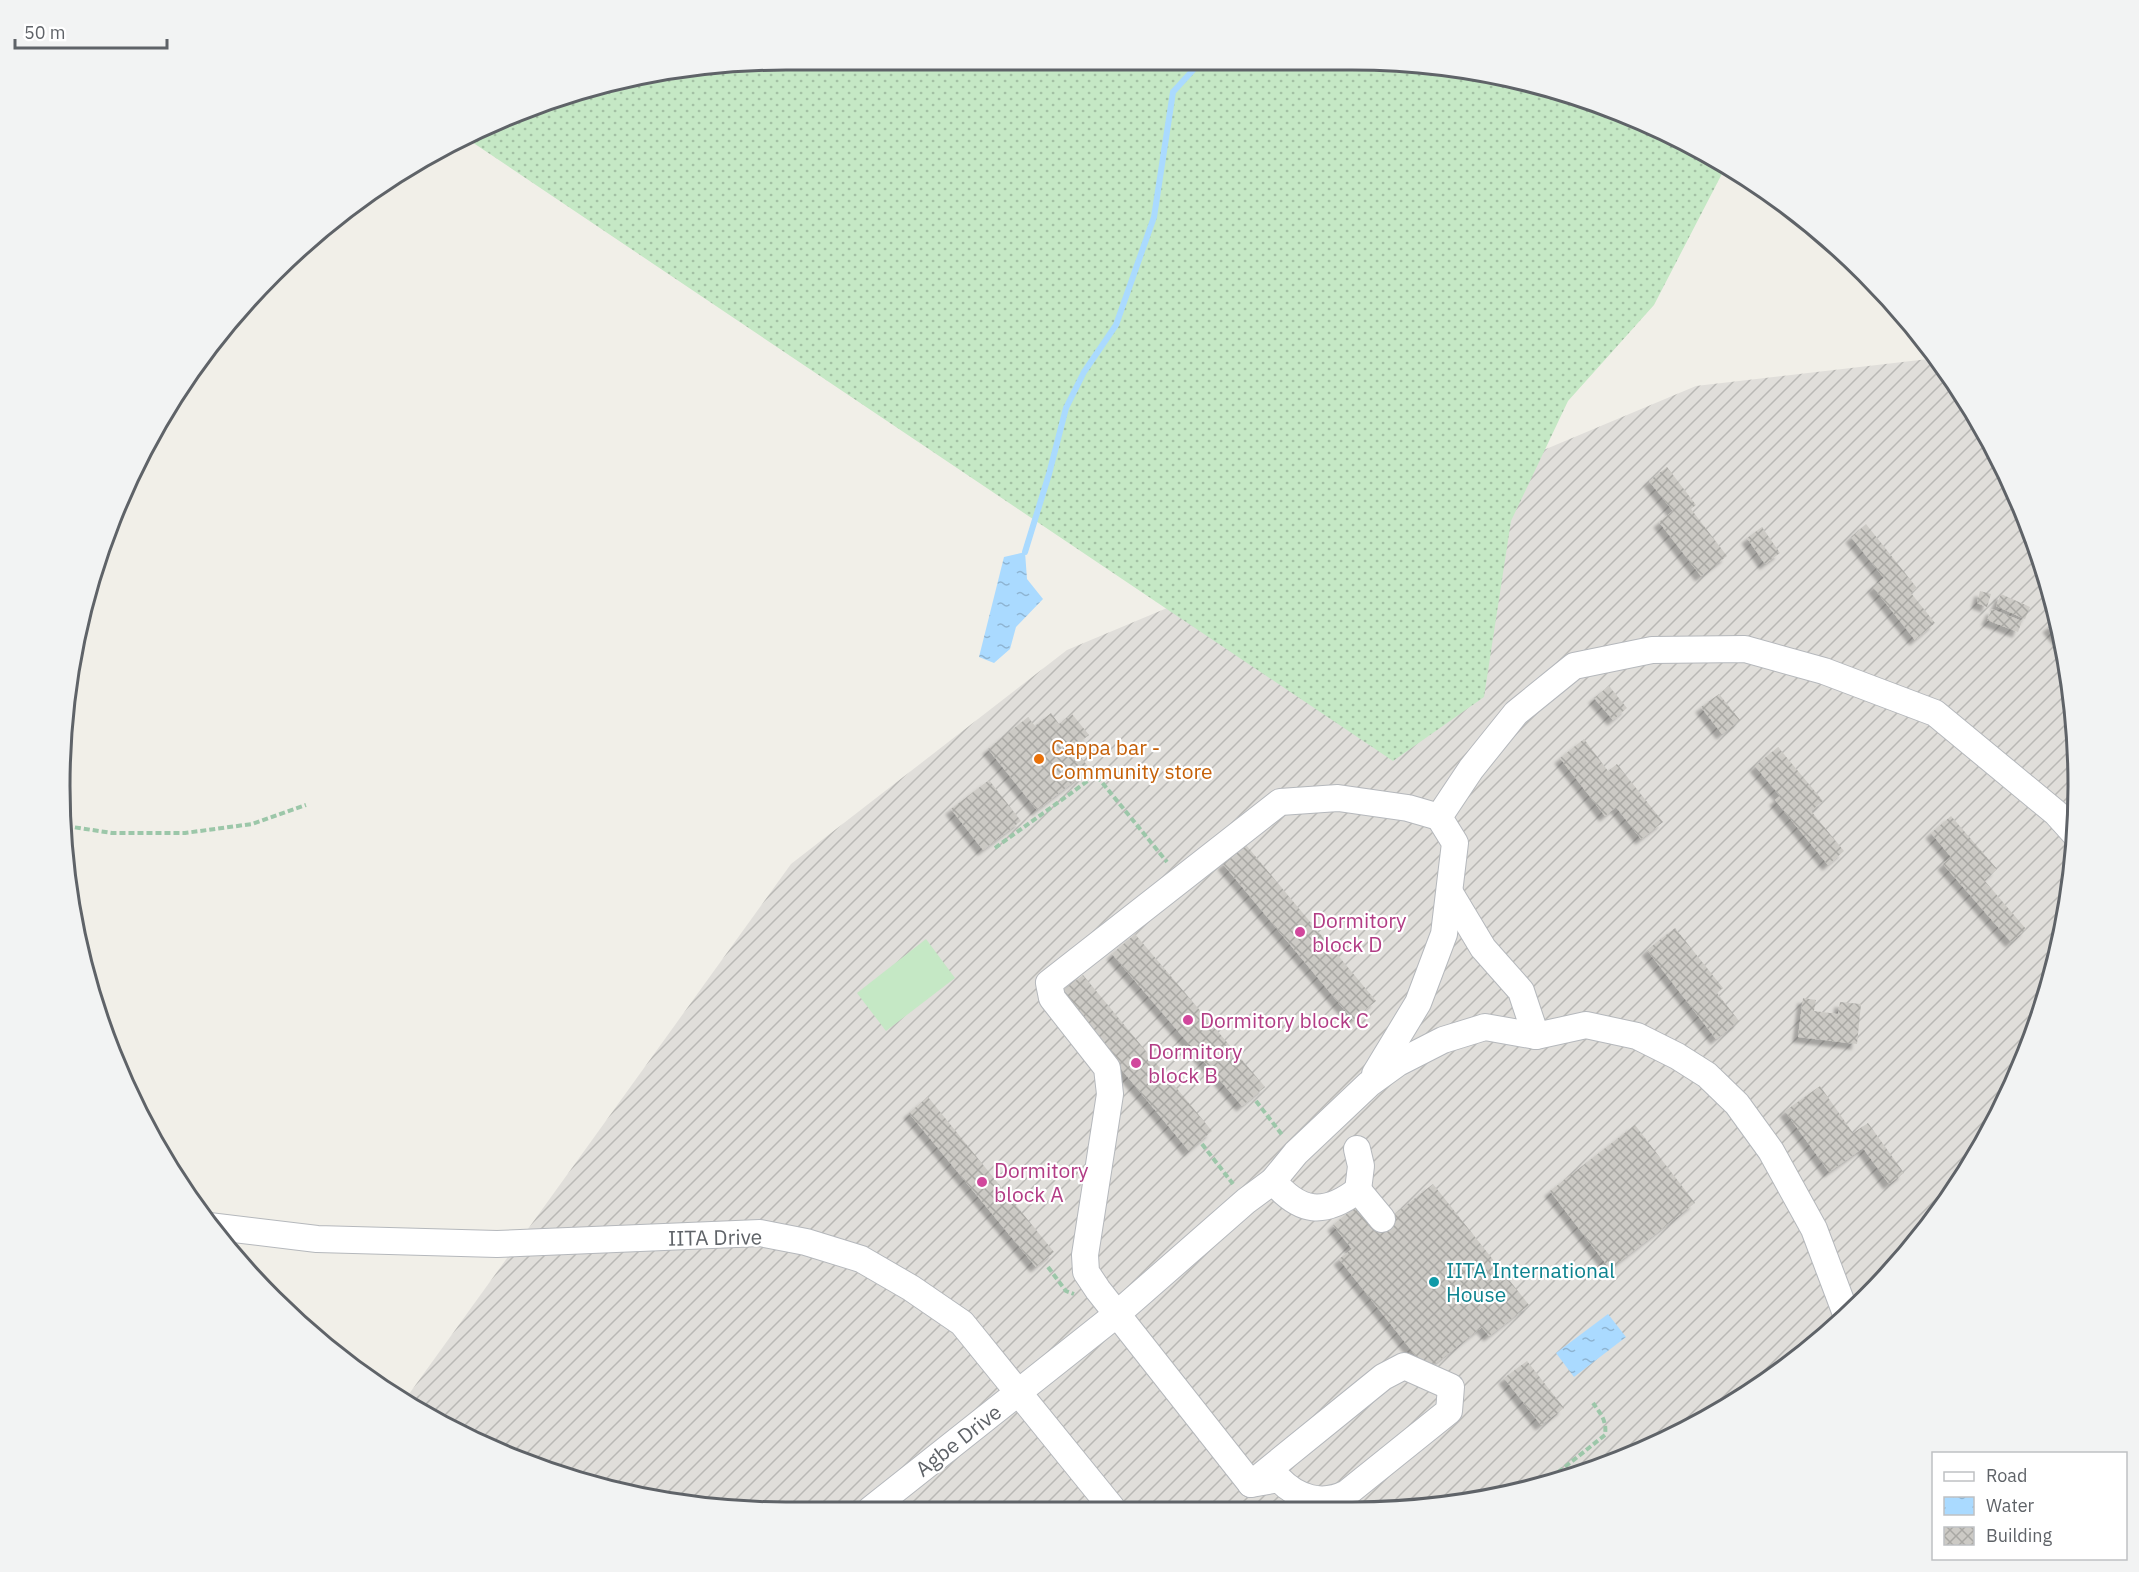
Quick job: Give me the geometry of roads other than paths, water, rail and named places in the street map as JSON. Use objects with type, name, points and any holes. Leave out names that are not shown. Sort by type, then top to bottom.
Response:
[{"type":"street","points":[[1439,817],[1471,769],[1516,713],[1574,666],[1652,650],[1745,649],[1824,671],[1935,713],[2039,799],[2067,826]]},
{"type":"street","points":[[1251,1484],[1086,1272],[1085,1255],[1110,1095],[1107,1068],[1052,998],[1049,983],[1280,802],[1338,798],[1408,808],[1439,817],[1455,843],[1444,934],[1418,1003],[1369,1084]]},
{"type":"street","points":[[1450,893],[1483,948],[1521,991],[1536,1036]]},
{"type":"street","points":[[1369,1084],[1398,1063],[1443,1040],[1485,1027],[1536,1036],[1586,1025],[1637,1036],[1677,1056],[1707,1075],[1737,1104],[1771,1151],[1814,1228],[1843,1307]]},
{"type":"street","name":"Agbe Drive","points":[[880,1502],[1117,1314],[1246,1201],[1273,1181],[1296,1153],[1369,1084]]},
{"type":"street","points":[[1273,1181],[1284,1194],[1306,1207],[1320,1208],[1345,1200],[1358,1190],[1361,1166],[1357,1149]]},
{"type":"street","points":[[1358,1190],[1382,1219]]},
{"type":"street","name":"IITA Drive","points":[[223,1228],[317,1239],[474,1244],[760,1233],[806,1242],[861,1259],[911,1288],[962,1323],[1108,1502]]},
{"type":"street","points":[[1404,1366],[1451,1387],[1449,1411],[1347,1493],[1336,1499],[1306,1497],[1291,1491],[1279,1479],[1251,1484],[1383,1377],[1404,1366]]},
{"type":"water","points":[[1025,552],[1027,579],[1043,599],[1016,627],[1010,649],[994,663],[979,657],[1004,557]]},
{"type":"water","points":[[1608,1314],[1626,1337],[1574,1377],[1556,1353]]},
{"type":"waterway","points":[[1025,552],[1066,408],[1084,372],[1116,325],[1154,217],[1173,92],[1193,70]]},
{"type":"place","name":"Cappa bar - Community store","points":[[1039,759]]},
{"type":"place","name":"Dormitory block D","points":[[1300,932]]},
{"type":"place","name":"Dormitory block C","points":[[1188,1020]]},
{"type":"place","name":"Dormitory block B","points":[[1136,1063]]},
{"type":"place","name":"Dormitory block A","points":[[982,1182]]},
{"type":"place","name":"IITA International House","points":[[1434,1282]]}]
